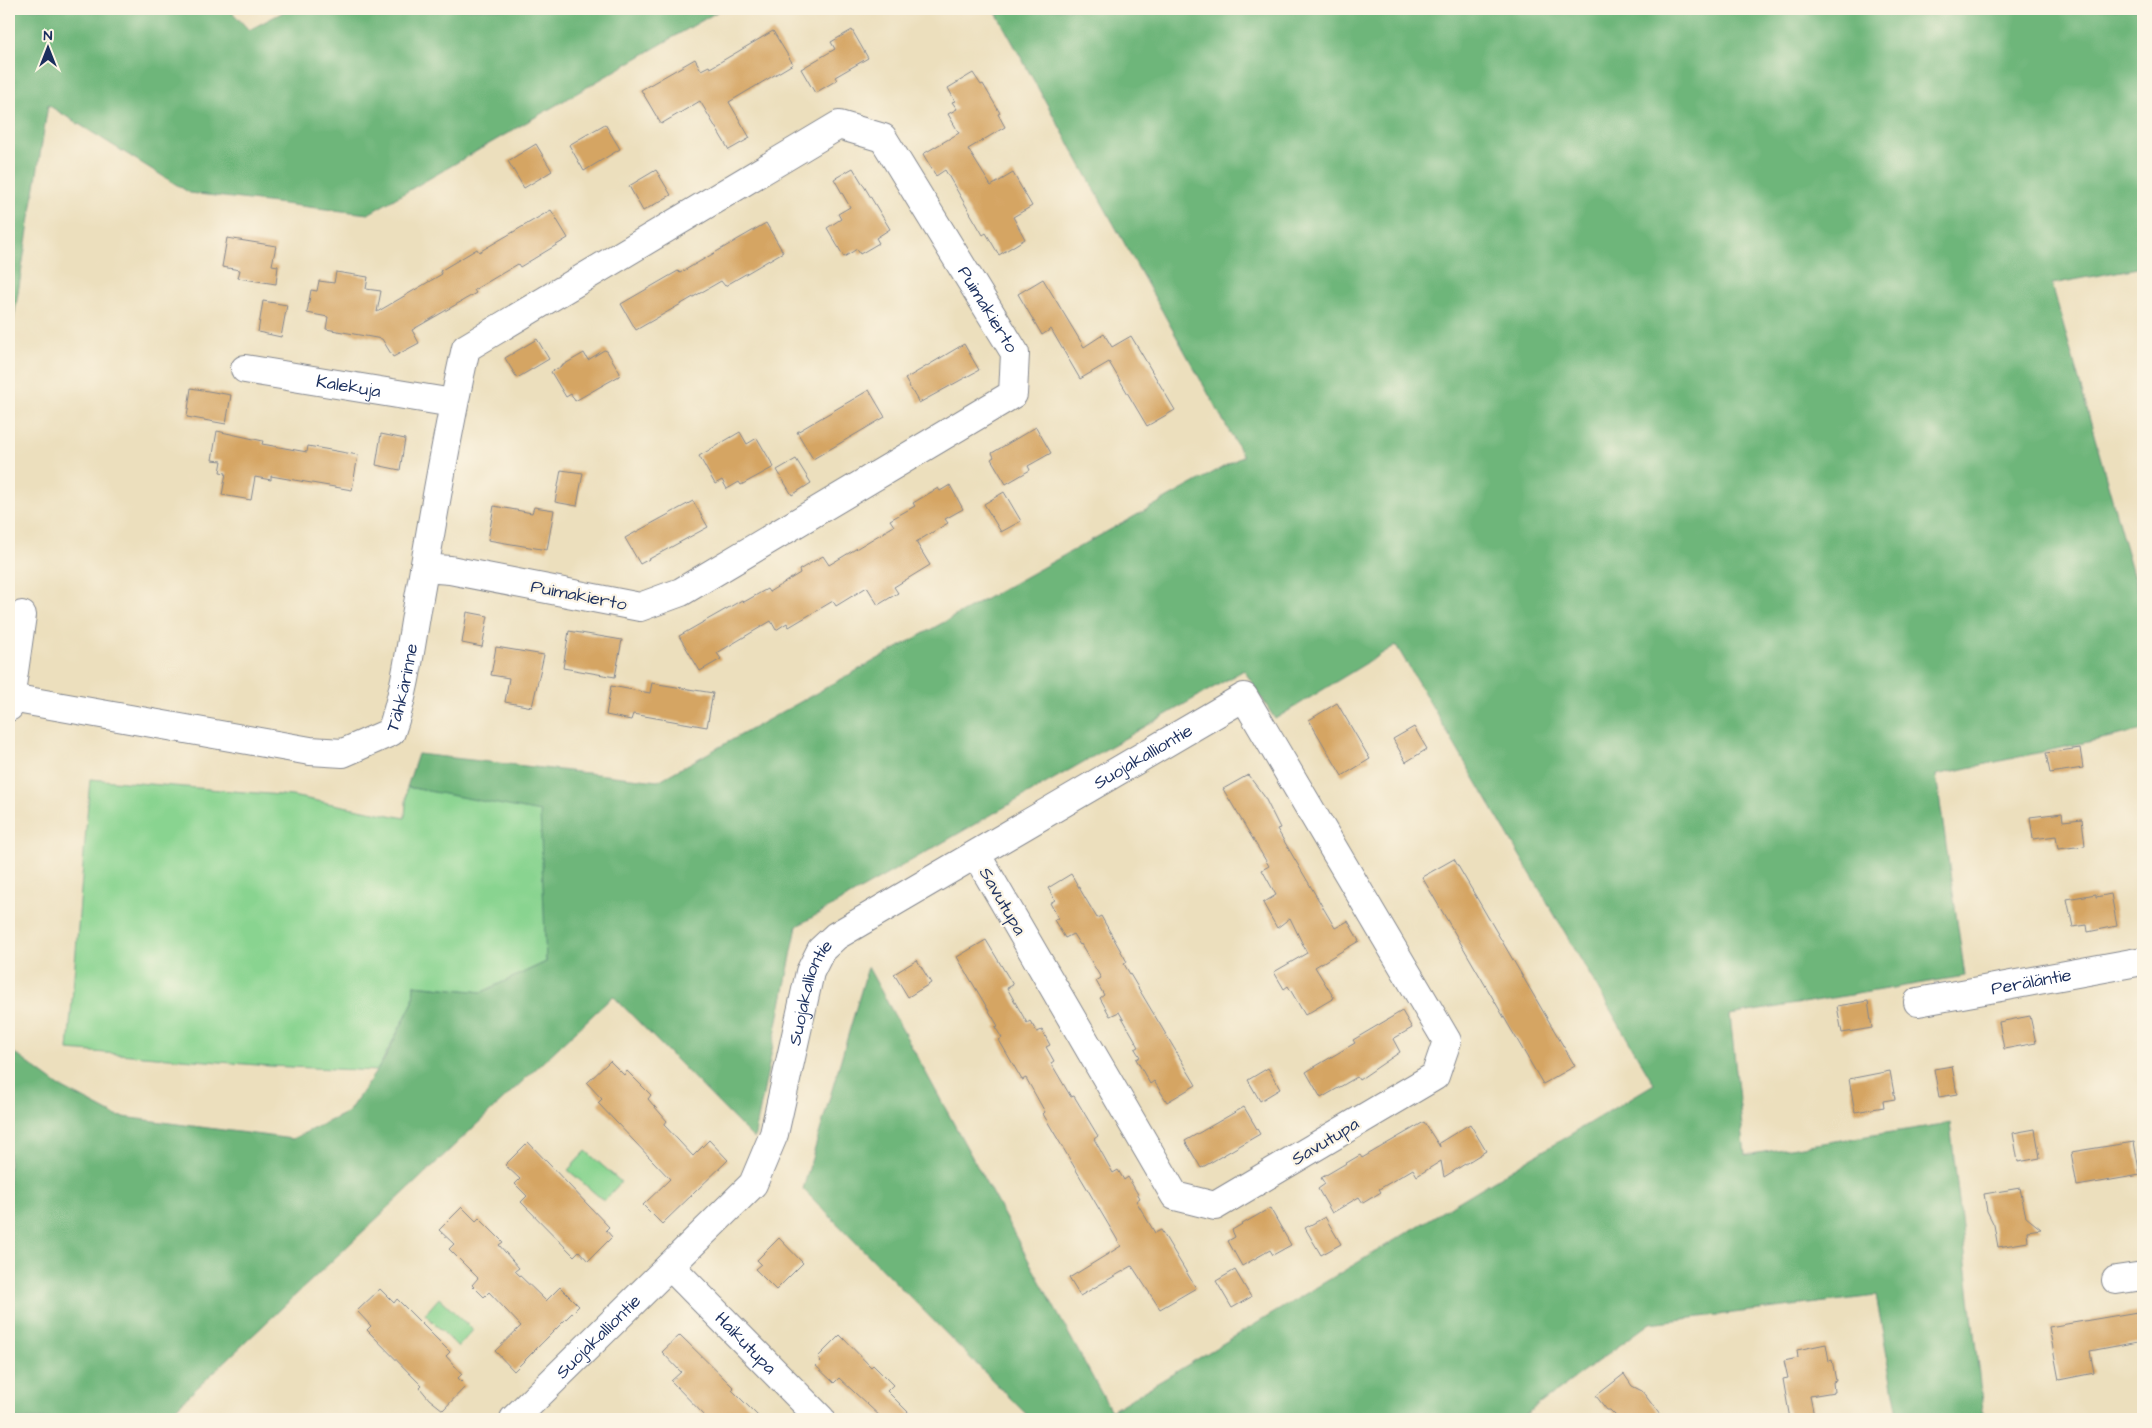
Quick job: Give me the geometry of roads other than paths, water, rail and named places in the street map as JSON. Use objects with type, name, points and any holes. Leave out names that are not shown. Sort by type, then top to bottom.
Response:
[{"type":"street","name":"Puimakierto","points":[[424,568],[450,570],[640,607],[681,592],[1013,394],[1015,353],[883,138],[839,124],[466,348]]},
{"type":"street","name":"Tähkärinne","points":[[10,703],[310,752],[343,753],[391,732],[400,708],[453,403],[466,348]]},
{"type":"street","name":"Kalekuja","points":[[245,369],[453,403]]},
{"type":"street","points":[[10,703],[22,615]]},
{"type":"street","name":"Savutupa","points":[[976,854],[1175,1196],[1215,1206],[1435,1076],[1448,1041],[1244,697]]},
{"type":"street","name":"Suojakalliontie","points":[[514,1419],[753,1184],[764,1162],[774,1134],[810,972],[820,950],[836,936],[1244,697]]},
{"type":"street","name":"Peräläntie","points":[[1918,1002],[2143,961]]},
{"type":"street","name":"Haikutupa","points":[[670,1266],[821,1419]]},
{"type":"street","points":[[2116,1280],[2143,1276]]}]
